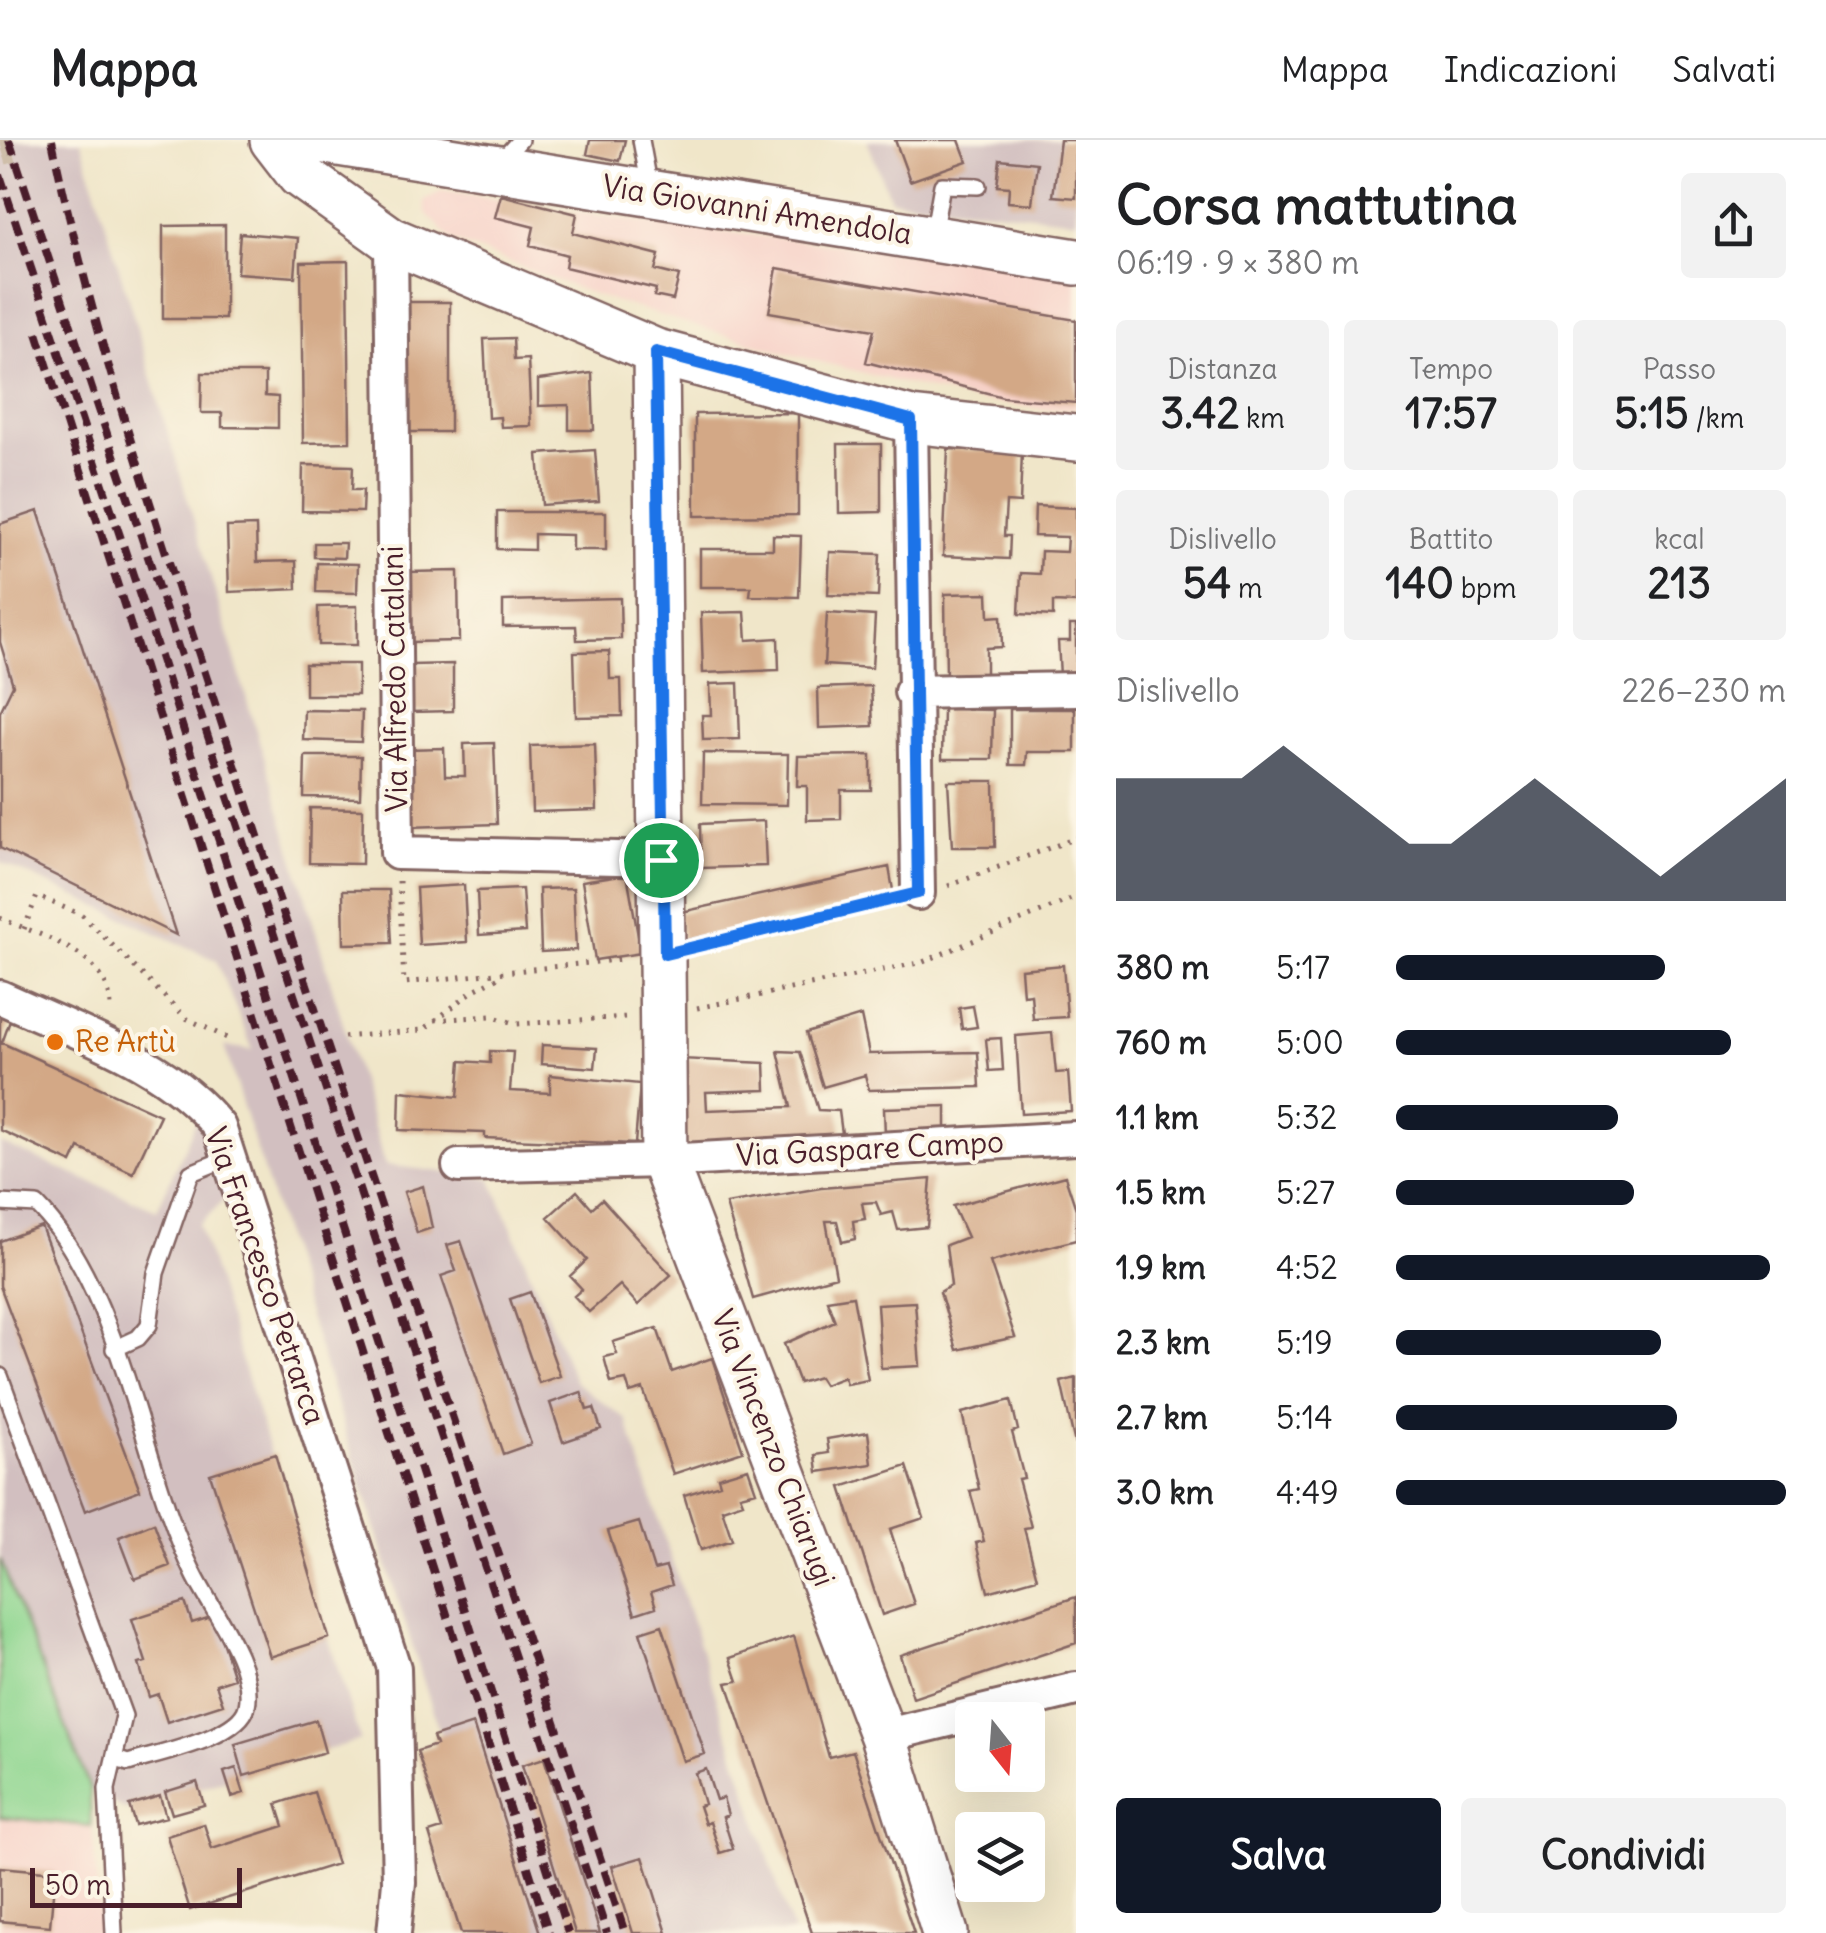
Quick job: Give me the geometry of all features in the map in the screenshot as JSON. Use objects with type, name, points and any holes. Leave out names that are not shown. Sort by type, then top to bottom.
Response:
[{"type":"street","points":[[273,140],[300,176],[390,240],[656,352],[911,420],[1076,438]]},
{"type":"street","name":"Via Giovanni Amendola","points":[[320,140],[508,153],[651,192],[1076,262]]},
{"type":"street","name":"Via Alfredo Catalani","points":[[390,240],[397,853],[661,860]]},
{"type":"street","points":[[656,352],[661,860],[653,956],[664,1161]]},
{"type":"street","points":[[911,420],[912,692],[918,893]]},
{"type":"street","points":[[912,692],[1076,690]]},
{"type":"street","name":"Via Francesco Petrarca","points":[[0,997],[167,1078],[198,1101],[219,1127],[394,1668],[400,1882],[394,1933]]},
{"type":"street","name":"Via Gaspare Campo","points":[[459,1166],[664,1161],[1076,1138]]},
{"type":"street","name":"Via Vincenzo Chiarugi","points":[[664,1161],[882,1736],[944,1933]]},
{"type":"street","points":[[882,1736],[1076,1689]]},
{"type":"lane","points":[[641,140],[651,192]]},
{"type":"lane","points":[[932,238],[942,186],[978,186]]},
{"type":"lane","points":[[114,1348],[138,1338],[149,1324],[156,1274],[191,1173],[223,1160],[234,1172]]},
{"type":"lane","points":[[0,1203],[37,1205],[62,1231],[114,1348],[194,1575],[220,1612],[246,1682],[248,1705],[240,1721],[223,1733],[128,1764],[116,1759]]},
{"type":"lane","points":[[0,1376],[124,1716],[106,1809],[114,1933]]},
{"type":"path","points":[[397,853],[404,982],[653,956],[989,874],[1076,838]]},
{"type":"path","points":[[24,929],[37,896],[82,916],[186,1018],[227,1038]]},
{"type":"path","points":[[695,1008],[923,962],[1076,897]]},
{"type":"path","points":[[0,918],[74,950],[101,974],[111,1000],[107,1047]]},
{"type":"path","points":[[344,1037],[412,1033],[474,990],[506,974]]},
{"type":"path","points":[[436,1020],[490,1016],[518,1024],[645,1016]]},
{"type":"shaded area","points":[[0,140],[81,140],[385,1165],[491,1178],[575,1382],[626,1419],[793,1933],[461,1933],[429,1833],[442,1828],[417,1751],[435,1745],[433,1737],[440,1734],[224,1046],[253,1050],[216,960],[0,862]]},
{"type":"shaded area","points":[[867,140],[1076,140],[1076,220],[890,199]]},
{"type":"shaded area","points":[[442,191],[661,225],[1076,271],[1076,408],[1044,409],[970,400],[782,352],[597,296],[452,240],[426,213],[424,201]]},
{"type":"shaded area","points":[[198,1117],[229,1195],[199,1225],[360,1740],[124,1810],[90,1789],[0,1559],[0,1143],[157,1210]]},
{"type":"shaded area","points":[[0,1818],[92,1827],[101,1933],[0,1933]]},
{"type":"green space","points":[[0,1559],[90,1789],[91,1826],[0,1817]]},
{"type":"building","points":[[590,140],[625,140],[620,161],[587,154]]},
{"type":"building","points":[[895,140],[959,140],[967,161],[910,181]]},
{"type":"building","points":[[1060,140],[1076,140],[1076,198],[1053,196]]},
{"type":"building","points":[[1000,159],[1037,163],[1032,204],[1008,202],[1009,187],[997,186]]},
{"type":"building","points":[[501,195],[577,214],[573,233],[659,255],[655,270],[679,276],[673,300],[654,296],[656,289],[565,267],[567,255],[530,245],[534,227],[495,217]]},
{"type":"building","points":[[225,225],[225,319],[163,319],[163,226]]},
{"type":"building","points":[[240,233],[298,238],[295,277],[237,273]]},
{"type":"building","points":[[348,261],[350,442],[303,443],[301,262]]},
{"type":"building","points":[[777,268],[1076,320],[1076,403],[1003,397],[866,362],[874,330],[769,312]]},
{"type":"building","points":[[400,302],[450,302],[450,432],[399,432]]},
{"type":"building","points":[[513,338],[514,360],[528,359],[531,426],[501,427],[500,417],[488,418],[484,339]]},
{"type":"building","points":[[202,373],[265,373],[265,396],[278,397],[278,428],[222,427],[222,413],[201,413]]},
{"type":"building","points":[[592,373],[594,430],[569,430],[569,405],[538,406],[538,380]]},
{"type":"building","points":[[798,413],[798,515],[695,516],[695,414]]},
{"type":"building","points":[[838,444],[881,444],[881,512],[839,513]]},
{"type":"building","points":[[948,449],[1022,452],[1020,503],[1006,502],[1004,536],[1010,536],[1009,559],[943,556]]},
{"type":"building","points":[[595,450],[599,501],[542,505],[538,454]]},
{"type":"building","points":[[303,465],[353,466],[352,490],[363,490],[362,512],[302,511]]},
{"type":"building","points":[[1035,506],[1076,508],[1076,603],[1053,602],[1053,616],[1019,614],[1021,573],[1040,574],[1041,551],[1066,552],[1067,537],[1034,536]]},
{"type":"building","points":[[38,511],[176,935],[0,848],[0,712],[13,685],[0,642],[0,524]]},
{"type":"building","points":[[497,512],[606,512],[606,550],[572,550],[572,535],[534,534],[534,550],[497,549]]},
{"type":"building","points":[[256,526],[257,562],[296,561],[297,589],[229,592],[227,527]]},
{"type":"building","points":[[773,535],[801,536],[799,597],[750,596],[751,587],[700,587],[700,549],[773,549]]},
{"type":"building","points":[[314,543],[345,543],[344,558],[314,557]]},
{"type":"building","points":[[830,552],[880,554],[878,597],[828,595]]},
{"type":"building","points":[[317,563],[358,564],[357,593],[316,592]]},
{"type":"building","points":[[458,571],[459,641],[409,642],[408,572]]},
{"type":"building","points":[[988,593],[989,617],[1001,616],[1002,647],[986,648],[986,676],[946,677],[945,594]]},
{"type":"building","points":[[620,598],[621,639],[577,640],[576,626],[503,627],[503,601]]},
{"type":"building","points":[[357,606],[357,645],[318,645],[318,607]]},
{"type":"building","points":[[745,612],[747,640],[778,638],[779,670],[703,673],[701,613]]},
{"type":"building","points":[[827,613],[875,616],[872,668],[824,665]]},
{"type":"building","points":[[1070,625],[1076,625],[1076,676],[1060,676],[1058,641],[1070,641]]},
{"type":"building","points":[[609,651],[610,679],[621,679],[622,716],[576,717],[574,652]]},
{"type":"building","points":[[305,664],[358,664],[358,695],[305,695]]},
{"type":"building","points":[[453,664],[453,711],[410,712],[410,665]]},
{"type":"building","points":[[738,683],[740,739],[703,740],[702,715],[711,715],[710,684]]},
{"type":"building","points":[[871,686],[873,726],[819,728],[818,688]]},
{"type":"building","points":[[943,709],[993,710],[992,759],[942,759]]},
{"type":"building","points":[[1010,709],[1075,709],[1075,752],[1027,752],[1026,765],[1010,765]]},
{"type":"building","points":[[304,710],[362,711],[361,742],[303,740]]},
{"type":"building","points":[[494,743],[497,824],[409,827],[406,749],[444,748],[445,776],[465,776],[464,744]]},
{"type":"building","points":[[595,744],[597,810],[532,812],[530,746]]},
{"type":"building","points":[[703,753],[788,754],[787,805],[702,804]]},
{"type":"building","points":[[871,755],[871,790],[841,790],[841,819],[807,820],[807,786],[797,786],[798,756]]},
{"type":"building","points":[[305,756],[361,756],[360,798],[304,797]]},
{"type":"building","points":[[948,781],[994,781],[995,847],[952,847]]},
{"type":"building","points":[[310,808],[363,809],[362,864],[309,863]]},
{"type":"building","points":[[764,821],[766,866],[701,868],[700,824]]},
{"type":"building","points":[[889,867],[894,896],[683,941],[677,913]]},
{"type":"building","points":[[627,874],[641,953],[595,960],[582,881]]},
{"type":"building","points":[[464,885],[467,942],[419,945],[416,888]]},
{"type":"building","points":[[573,888],[576,950],[541,952],[539,889]]},
{"type":"building","points":[[522,889],[525,932],[479,935],[477,891]]},
{"type":"building","points":[[343,890],[389,890],[392,943],[344,944]]},
{"type":"building","points":[[1063,965],[1067,1017],[1033,1019],[1031,994],[1023,995],[1021,969]]},
{"type":"building","points":[[973,1006],[977,1027],[962,1029],[959,1008]]},
{"type":"building","points":[[0,1014],[11,1018],[2,1043],[160,1115],[133,1173],[79,1148],[72,1163],[0,1130]]},
{"type":"building","points":[[861,1016],[869,1054],[978,1052],[980,1087],[869,1090],[865,1075],[823,1087],[806,1033]]},
{"type":"building","points":[[1052,1033],[1056,1073],[1068,1072],[1071,1111],[1021,1114],[1016,1036]]},
{"type":"building","points":[[1001,1038],[1003,1070],[989,1071],[986,1039]]},
{"type":"building","points":[[542,1045],[597,1048],[595,1068],[541,1064]]},
{"type":"building","points":[[490,1051],[513,1052],[510,1091],[550,1093],[550,1075],[640,1084],[635,1144],[399,1130],[400,1091],[458,1097],[461,1061],[490,1063]]},
{"type":"building","points":[[778,1051],[800,1052],[818,1110],[839,1111],[843,1141],[685,1147],[681,1059],[765,1063],[766,1090],[706,1092],[707,1110],[791,1107]]},
{"type":"building","points":[[946,1106],[946,1135],[885,1136],[884,1108]]},
{"type":"building","points":[[1065,1176],[1076,1209],[1076,1240],[990,1262],[1015,1337],[957,1350],[940,1292],[951,1285],[946,1245],[967,1237],[953,1206]]},
{"type":"building","points":[[931,1179],[927,1227],[898,1230],[893,1212],[881,1215],[876,1202],[862,1203],[865,1219],[853,1221],[855,1239],[842,1242],[837,1221],[826,1221],[836,1276],[753,1299],[726,1204],[821,1188]]},
{"type":"building","points":[[423,1186],[432,1228],[417,1233],[404,1192]]},
{"type":"building","points":[[577,1191],[592,1208],[602,1199],[671,1275],[638,1305],[620,1285],[589,1312],[574,1296],[582,1289],[570,1276],[587,1260],[548,1217]]},
{"type":"building","points":[[41,1226],[140,1490],[85,1511],[0,1286],[0,1241]]},
{"type":"building","points":[[461,1241],[531,1444],[503,1454],[441,1276],[456,1271],[447,1245]]},
{"type":"building","points":[[530,1292],[560,1376],[539,1383],[510,1299]]},
{"type":"building","points":[[853,1296],[868,1380],[846,1384],[844,1377],[824,1385],[819,1377],[799,1383],[784,1344],[835,1321],[827,1300]]},
{"type":"building","points":[[915,1302],[920,1366],[881,1368],[877,1304]]},
{"type":"building","points":[[657,1328],[672,1372],[712,1358],[743,1451],[673,1474],[643,1389],[630,1393],[626,1380],[611,1383],[604,1357],[617,1354],[613,1342]]},
{"type":"building","points":[[1076,1378],[1076,1443],[1075,1444],[1061,1382]]},
{"type":"building","points":[[581,1392],[587,1410],[594,1408],[601,1429],[563,1442],[550,1403]]},
{"type":"building","points":[[1011,1400],[1018,1430],[1012,1432],[1024,1478],[1018,1479],[1031,1527],[1024,1528],[1037,1578],[988,1592],[976,1543],[984,1541],[970,1491],[979,1489],[962,1413]]},
{"type":"building","points":[[868,1432],[872,1464],[818,1472],[816,1455],[829,1453],[827,1439]]},
{"type":"building","points":[[275,1454],[329,1638],[270,1657],[210,1474]]},
{"type":"building","points":[[907,1466],[924,1518],[890,1529],[914,1604],[882,1615],[841,1487]]},
{"type":"building","points":[[748,1468],[756,1491],[740,1495],[743,1502],[722,1509],[732,1540],[701,1550],[684,1495],[720,1484],[718,1477]]},
{"type":"building","points":[[639,1522],[654,1570],[666,1567],[672,1585],[651,1592],[656,1607],[635,1614],[608,1531]]},
{"type":"building","points":[[154,1523],[170,1566],[135,1579],[119,1537]]},
{"type":"building","points":[[1076,1597],[1076,1643],[913,1698],[900,1655]]},
{"type":"building","points":[[185,1602],[192,1623],[214,1616],[234,1678],[216,1684],[223,1704],[167,1722],[158,1694],[149,1697],[139,1664],[146,1662],[132,1619]]},
{"type":"building","points":[[662,1625],[705,1754],[683,1761],[640,1632]]},
{"type":"building","points":[[794,1636],[829,1757],[853,1751],[914,1933],[812,1933],[727,1683],[738,1681],[730,1658]]},
{"type":"building","points":[[316,1720],[325,1752],[244,1776],[235,1744]]},
{"type":"building","points":[[473,1724],[540,1933],[461,1933],[429,1833],[442,1829],[417,1751],[436,1745],[433,1737]]},
{"type":"building","points":[[544,1758],[600,1933],[575,1933],[522,1765]]},
{"type":"building","points":[[236,1768],[244,1793],[232,1797],[224,1772]]},
{"type":"building","points":[[706,1769],[716,1800],[723,1798],[728,1815],[723,1817],[733,1849],[720,1853],[710,1822],[705,1824],[699,1806],[704,1804],[695,1773]]},
{"type":"building","points":[[197,1782],[204,1805],[172,1814],[165,1792]]},
{"type":"building","points":[[314,1792],[337,1864],[190,1910],[167,1836],[204,1824],[212,1849],[284,1826],[277,1804]]},
{"type":"building","points":[[160,1796],[166,1817],[135,1825],[129,1805]]},
{"type":"building","points":[[643,1857],[667,1933],[633,1933],[612,1866]]},
{"type":"building","points":[[0,1867],[55,1872],[50,1926],[0,1921]]},
{"type":"tunnel","points":[[0,143],[10,140]]},
{"type":"railway","points":[[9,140],[607,1933]]},
{"type":"railway","points":[[52,140],[92,305],[165,550],[625,1933]]},
{"type":"railway","points":[[0,175],[157,647],[568,1933]]},
{"type":"railway","points":[[37,333],[549,1933]]},
{"type":"place","name":"Re Artù","points":[[55,1042]]},
{"type":"route","points":[[656,352],[911,420],[912,692],[918,893],[665,954],[661,860],[656,352]]}]
